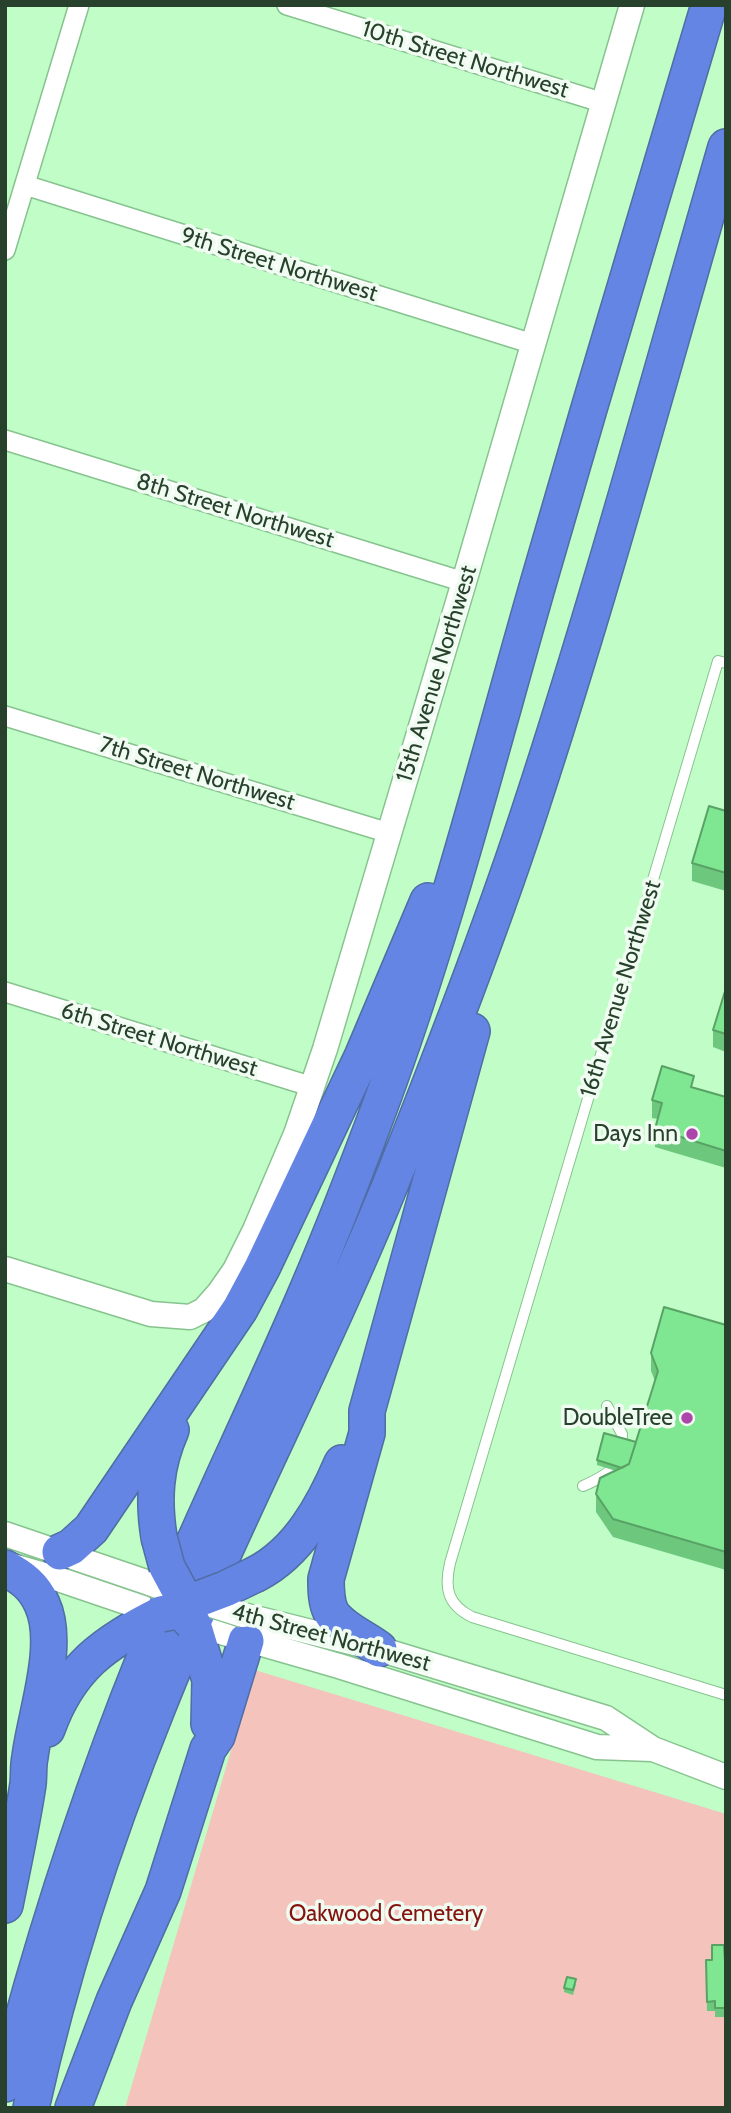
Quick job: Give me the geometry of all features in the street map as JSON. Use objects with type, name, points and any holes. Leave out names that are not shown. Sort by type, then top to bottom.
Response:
[{"type":"highway","points":[[5,2084],[55,1905],[122,1714],[148,1648],[306,1293],[389,1082],[444,917],[541,574],[706,15]]},
{"type":"highway","points":[[31,2108],[52,2021],[78,1933],[140,1752],[191,1628],[393,1177],[492,920],[530,811],[589,621],[726,147]]},
{"type":"highway","points":[[60,1552],[71,1547],[90,1529],[240,1309],[288,1215],[362,1057],[491,749]]},
{"type":"highway","points":[[28,1782],[62,1695],[90,1658],[111,1640],[186,1609],[256,1574],[280,1558],[309,1525],[331,1487],[367,1411],[530,811]]},
{"type":"highway","points":[[73,2108],[114,2001],[163,1891],[208,1749],[211,1680],[186,1609],[167,1567],[154,1507],[159,1462],[173,1425],[206,1377],[210,1354]]},
{"type":"highway","points":[[367,1411],[367,1433],[326,1579],[331,1612],[346,1627],[379,1649]]},
{"type":"highway","points":[[5,1566],[27,1580],[43,1605],[48,1624],[44,1685],[5,1905]]},
{"type":"highway","points":[[186,1609],[217,1736],[208,1749]]},
{"type":"street","points":[[5,250],[79,5]]},
{"type":"street","name":"10th Street Northwest","points":[[286,5],[604,103]]},
{"type":"street","name":"15th Avenue Northwest","points":[[5,1269],[151,1314],[190,1317],[204,1310],[235,1270],[276,1185],[313,1087],[632,5]]},
{"type":"street","name":"9th Street Northwest","points":[[24,185],[533,344]]},
{"type":"street","name":"8th Street Northwest","points":[[5,440],[464,582]]},
{"type":"street","name":"7th Street Northwest","points":[[5,716],[389,833]]},
{"type":"street","name":"6th Street Northwest","points":[[5,992],[313,1087]]},
{"type":"street","name":"4th Street Northwest","points":[[5,1534],[60,1552],[186,1609],[338,1666],[597,1747],[653,1749]]},
{"type":"street","name":"4th Street Northwest","points":[[5,1566],[186,1609],[379,1649],[606,1718],[653,1749],[726,1777]]},
{"type":"lane","name":"16th Avenue Northwest","points":[[722,662],[450,1563],[447,1590],[455,1606],[471,1617],[726,1695]]},
{"type":"lane","points":[[583,1486],[603,1477],[614,1467],[622,1434],[607,1406]]},
{"type":"green space","name":"Oakwood Cemetery","points":[[255,1670],[726,1814],[726,2108],[125,2108]]},
{"type":"building","points":[[709,806],[726,811],[726,873],[692,863]]},
{"type":"building","points":[[726,988],[726,1034],[713,1030]]},
{"type":"building","name":"Days Inn","points":[[662,1066],[694,1076],[691,1087],[726,1097],[726,1151],[655,1129],[662,1103],[652,1100]]},
{"type":"building","name":"DoubleTree","points":[[664,1307],[726,1325],[726,1552],[613,1519],[596,1494],[600,1478],[629,1464],[658,1371],[651,1353]]},
{"type":"building","points":[[604,1433],[636,1442],[629,1464],[622,1468],[597,1460]]},
{"type":"building","points":[[712,1945],[724,1945],[726,2008],[715,2008],[715,2001],[707,2002],[706,1960],[712,1960]]},
{"type":"building","points":[[567,1977],[576,1979],[573,1990],[564,1988]]},
{"type":"place","name":"Days Inn","points":[[692,1134]]},
{"type":"place","name":"DoubleTree","points":[[687,1418]]}]
